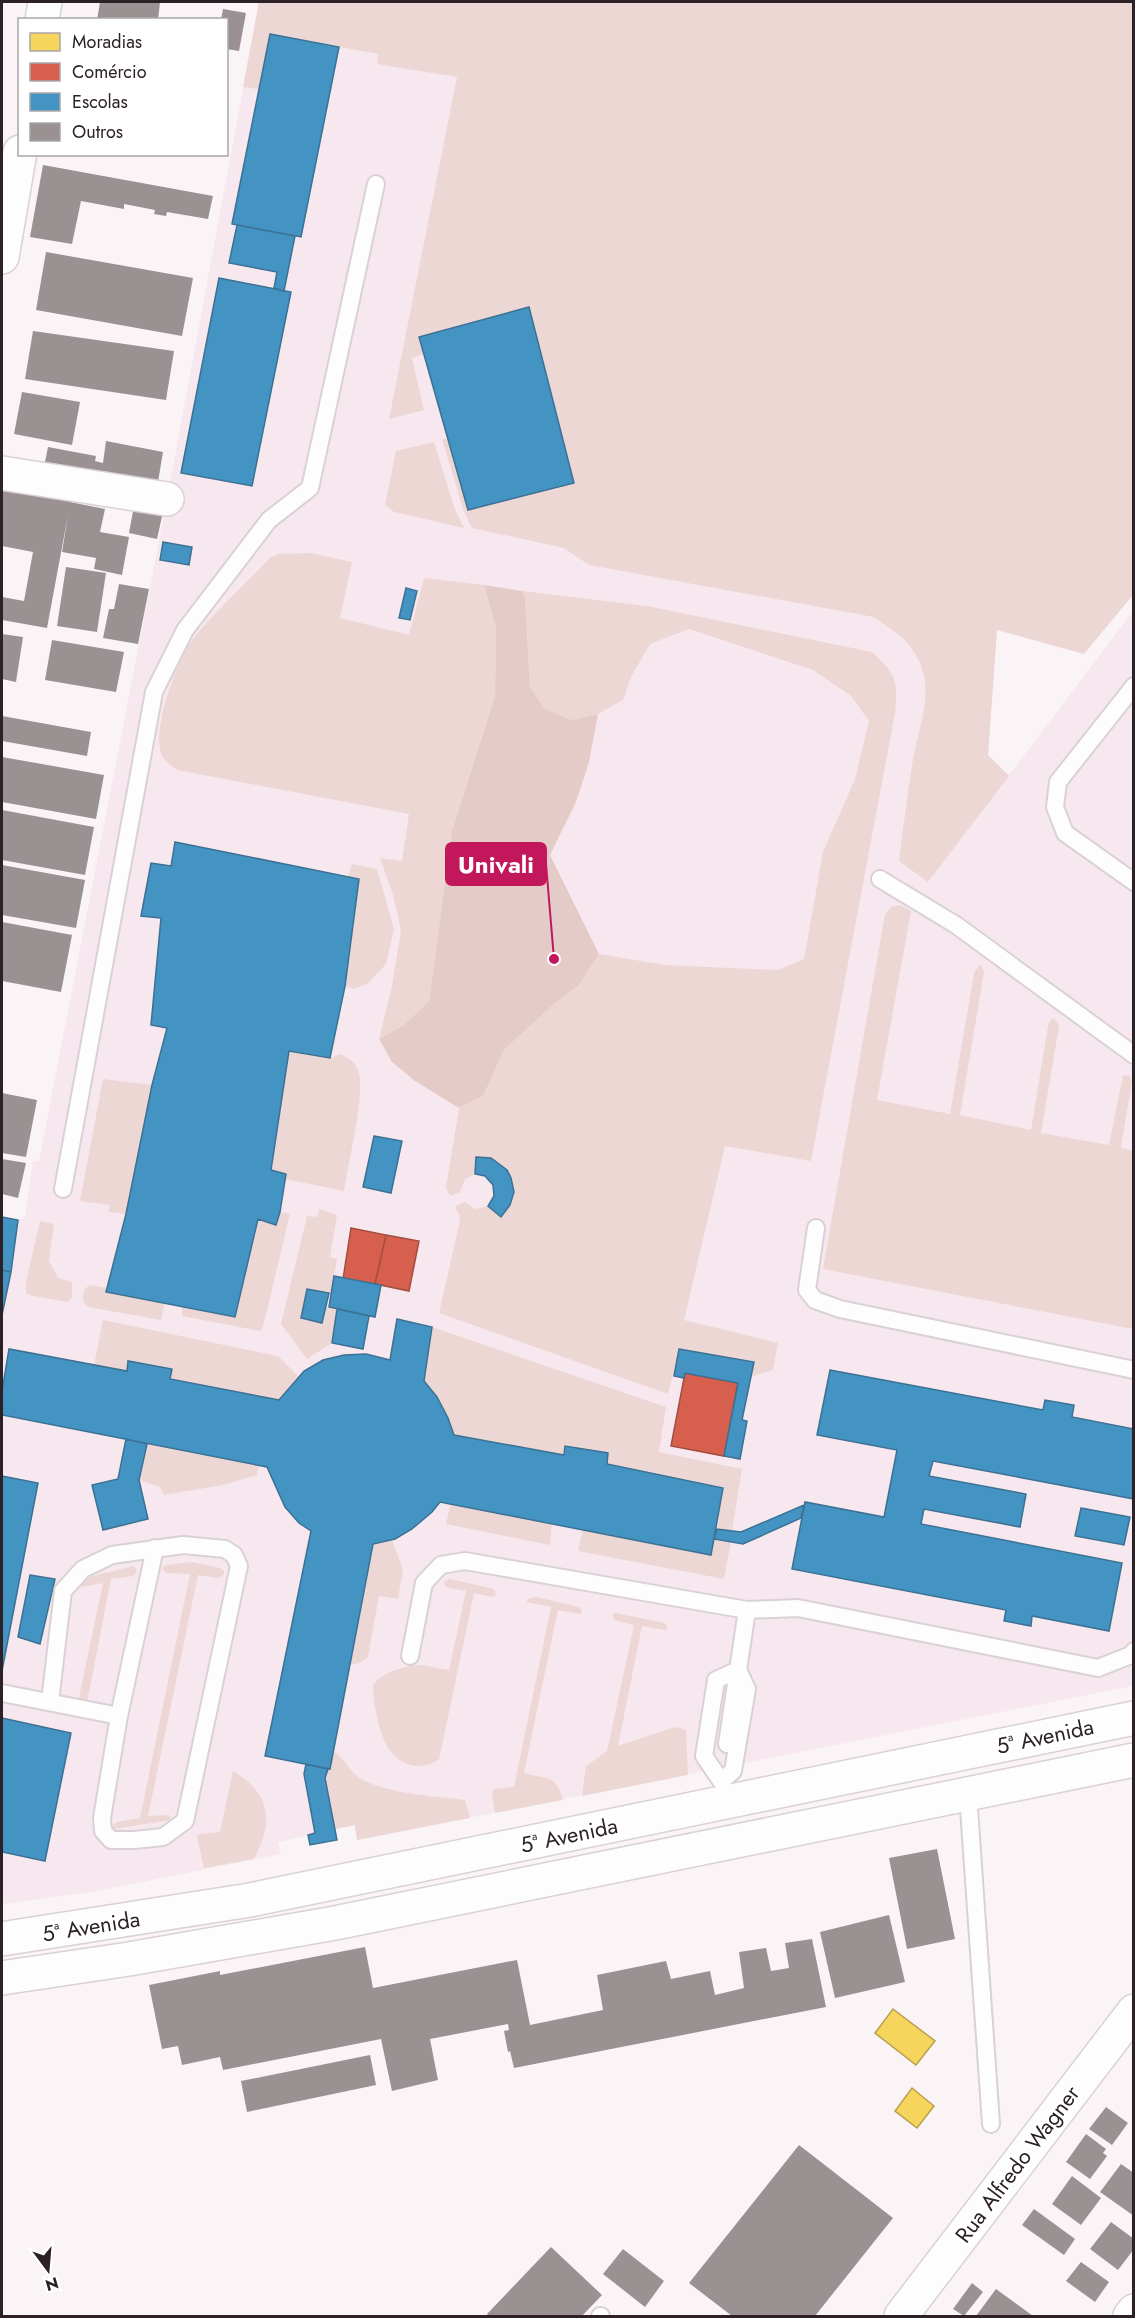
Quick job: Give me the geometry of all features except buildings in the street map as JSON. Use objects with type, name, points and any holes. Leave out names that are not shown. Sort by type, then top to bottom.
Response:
[{"type":"main road","points":[[42,18],[45,2]]},
{"type":"main road","points":[[2,257],[19,156]]},
{"type":"main road","points":[[2,473],[167,499]]},
{"type":"main road","name":"5ª Avenida","points":[[2,1939],[250,1900],[719,1792],[1134,1718]]},
{"type":"main road","name":"5ª Avenida","points":[[2,1978],[129,1959],[335,1923],[1134,1760]]},
{"type":"main road","name":"Rua Alfredo Wagner","points":[[901,2316],[1134,2012]]},
{"type":"main road","points":[[1130,2316],[1134,2312]]},
{"type":"lane","points":[[63,1189],[154,692],[185,630],[262,529],[269,520],[310,488],[376,184]]},
{"type":"lane","points":[[1134,686],[1058,782],[1055,807],[1065,833],[1134,882]]},
{"type":"lane","points":[[880,879],[956,925],[1134,1055]]},
{"type":"lane","points":[[816,1228],[807,1290],[814,1300],[840,1309],[1134,1370]]},
{"type":"lane","points":[[50,1702],[63,1590],[83,1569],[112,1555],[155,1548],[183,1545],[225,1549],[234,1555],[239,1566],[185,1821],[163,1837],[111,1840],[103,1831],[102,1818],[119,1716],[155,1548]]},
{"type":"lane","points":[[410,1656],[424,1583],[441,1565],[465,1561],[747,1610],[798,1608],[1098,1668],[1131,1655],[1134,1651]]},
{"type":"lane","points":[[719,1792],[747,1610]]},
{"type":"lane","points":[[2,1693],[119,1716]]},
{"type":"lane","points":[[968,1794],[991,2124]]},
{"type":"shaded area","points":[[259,2],[506,58],[997,629],[988,755],[1009,775],[1133,611],[1133,1686],[357,1840],[355,1825],[278,1842],[281,1854],[92,1892],[2,1904],[2,1315],[11,1272],[2,1270],[2,1217],[18,1220],[25,1218],[33,1161],[39,1161],[167,499]]},
{"type":"shaded area","points":[[259,2],[1133,2],[1133,595],[1084,654],[997,630],[988,755],[1009,776],[928,882],[899,861],[912,765],[925,700],[925,687],[915,653],[894,631],[874,617],[589,565],[564,548],[472,528],[463,509],[442,439],[448,439],[468,510],[574,483],[529,308],[419,337],[424,354],[412,358],[424,410],[389,419],[457,77],[377,64],[378,54],[270,34],[259,89],[243,87]]},
{"type":"shaded area","points":[[434,442],[454,507],[464,528],[394,512],[385,505],[396,451]]},
{"type":"shaded area","points":[[311,553],[352,562],[340,618],[409,635],[424,578],[484,585],[496,628],[495,696],[452,831],[429,1001],[404,1025],[379,1039],[392,986],[401,930],[393,895],[380,858],[402,861],[409,814],[177,770],[164,758],[159,742],[163,711],[173,678],[193,639],[270,558],[278,554]]},
{"type":"shaded area","points":[[484,585],[522,591],[525,598],[530,687],[544,708],[571,720],[598,714],[589,762],[576,802],[550,855],[599,954],[579,985],[554,1004],[504,1050],[483,1096],[459,1108],[415,1081],[392,1062],[379,1039],[404,1025],[429,1001],[452,831],[495,696],[496,628]]},
{"type":"shaded area","points":[[522,591],[647,606],[872,652],[894,678],[895,713],[811,1161],[725,1146],[684,1320],[778,1343],[773,1370],[751,1377],[753,1362],[680,1349],[668,1394],[439,1313],[459,1225],[460,1217],[455,1206],[464,1202],[476,1209],[488,1206],[501,1217],[510,1205],[507,1170],[491,1158],[476,1157],[475,1174],[465,1179],[460,1192],[450,1196],[446,1188],[459,1108],[483,1096],[504,1050],[554,1004],[579,985],[599,954],[665,965],[778,970],[804,959],[823,852],[855,779],[869,721],[851,696],[813,670],[689,629],[650,644],[631,677],[623,700],[598,714],[571,720],[544,708],[530,687],[525,598]]},
{"type":"shaded area","points":[[352,864],[377,869],[394,929],[386,964],[367,984],[354,989],[345,986],[359,879],[348,877]]},
{"type":"shaded area","points":[[900,905],[911,911],[877,1100],[950,1114],[974,973],[981,965],[984,972],[960,1115],[1031,1130],[1048,1026],[1052,1018],[1059,1026],[1041,1133],[1109,1145],[1123,1075],[1129,1076],[1132,1081],[1121,1148],[1133,1151],[1133,1329],[823,1269],[885,914],[891,907]]},
{"type":"shaded area","points":[[289,1051],[330,1058],[340,1054],[352,1061],[358,1069],[360,1097],[344,1191],[285,1179],[286,1174],[271,1170]]},
{"type":"shaded area","points":[[103,1079],[152,1085],[126,1214],[108,1212],[110,1205],[80,1201]]},
{"type":"shaded area","points":[[319,1209],[337,1215],[330,1257],[337,1259],[331,1294],[307,1289],[301,1318],[322,1323],[326,1307],[337,1309],[332,1343],[307,1359],[281,1324],[307,1216],[317,1217]]},
{"type":"shaded area","points":[[280,1212],[290,1214],[263,1327],[260,1331],[182,1316],[182,1306],[235,1317],[258,1219],[276,1225]]},
{"type":"shaded area","points":[[40,1221],[54,1224],[49,1261],[58,1278],[72,1282],[72,1297],[68,1302],[26,1293],[26,1282]]},
{"type":"shaded area","points":[[89,1285],[108,1288],[107,1292],[165,1303],[161,1320],[88,1307],[83,1296]]},
{"type":"shaded area","points":[[103,1320],[278,1356],[298,1376],[279,1400],[170,1379],[171,1369],[129,1361],[127,1371],[94,1365]]},
{"type":"shaded area","points":[[432,1327],[666,1407],[659,1452],[742,1469],[732,1531],[717,1529],[723,1488],[607,1464],[608,1453],[565,1446],[564,1455],[454,1435],[441,1406],[424,1381]]},
{"type":"shaded area","points":[[147,1444],[259,1465],[257,1475],[223,1485],[164,1495],[160,1487],[139,1480]]},
{"type":"shaded area","points":[[451,1503],[552,1523],[550,1545],[446,1524]]},
{"type":"shaded area","points":[[583,1529],[711,1554],[714,1539],[731,1541],[724,1579],[578,1551]]},
{"type":"shaded area","points":[[392,1540],[403,1569],[398,1599],[379,1596],[368,1657],[359,1663],[350,1665],[373,1544]]},
{"type":"shaded area","points":[[192,1562],[220,1568],[224,1574],[219,1578],[198,1575],[148,1816],[169,1815],[171,1820],[114,1829],[112,1826],[117,1822],[140,1818],[190,1574],[166,1573],[162,1568],[166,1565]]},
{"type":"shaded area","points":[[134,1566],[137,1571],[134,1576],[111,1579],[87,1703],[78,1702],[103,1583],[83,1587],[81,1583],[84,1578]]},
{"type":"shaded area","points":[[450,1579],[494,1589],[496,1595],[493,1597],[474,1593],[439,1760],[417,1766],[405,1763],[388,1747],[378,1723],[373,1686],[386,1674],[408,1667],[420,1665],[449,1670],[466,1591],[445,1587],[444,1581]]},
{"type":"shaded area","points":[[536,1597],[579,1607],[582,1611],[580,1614],[558,1610],[524,1773],[553,1781],[563,1800],[495,1813],[492,1794],[494,1789],[514,1787],[551,1607],[527,1602],[527,1599]]},
{"type":"shaded area","points":[[613,1614],[665,1623],[668,1628],[665,1630],[642,1626],[618,1746],[675,1727],[686,1730],[688,1775],[582,1796],[586,1766],[607,1751],[634,1625],[614,1620]]},
{"type":"shaded area","points":[[333,1752],[340,1756],[358,1777],[374,1785],[413,1794],[465,1800],[470,1818],[357,1840],[355,1825],[335,1829],[325,1778]]},
{"type":"shaded area","points":[[233,1771],[246,1780],[262,1799],[266,1821],[264,1832],[254,1859],[204,1868],[197,1837],[199,1834],[220,1832]]},
{"type":"place","name":"Univali","points":[[554,959]]}]
